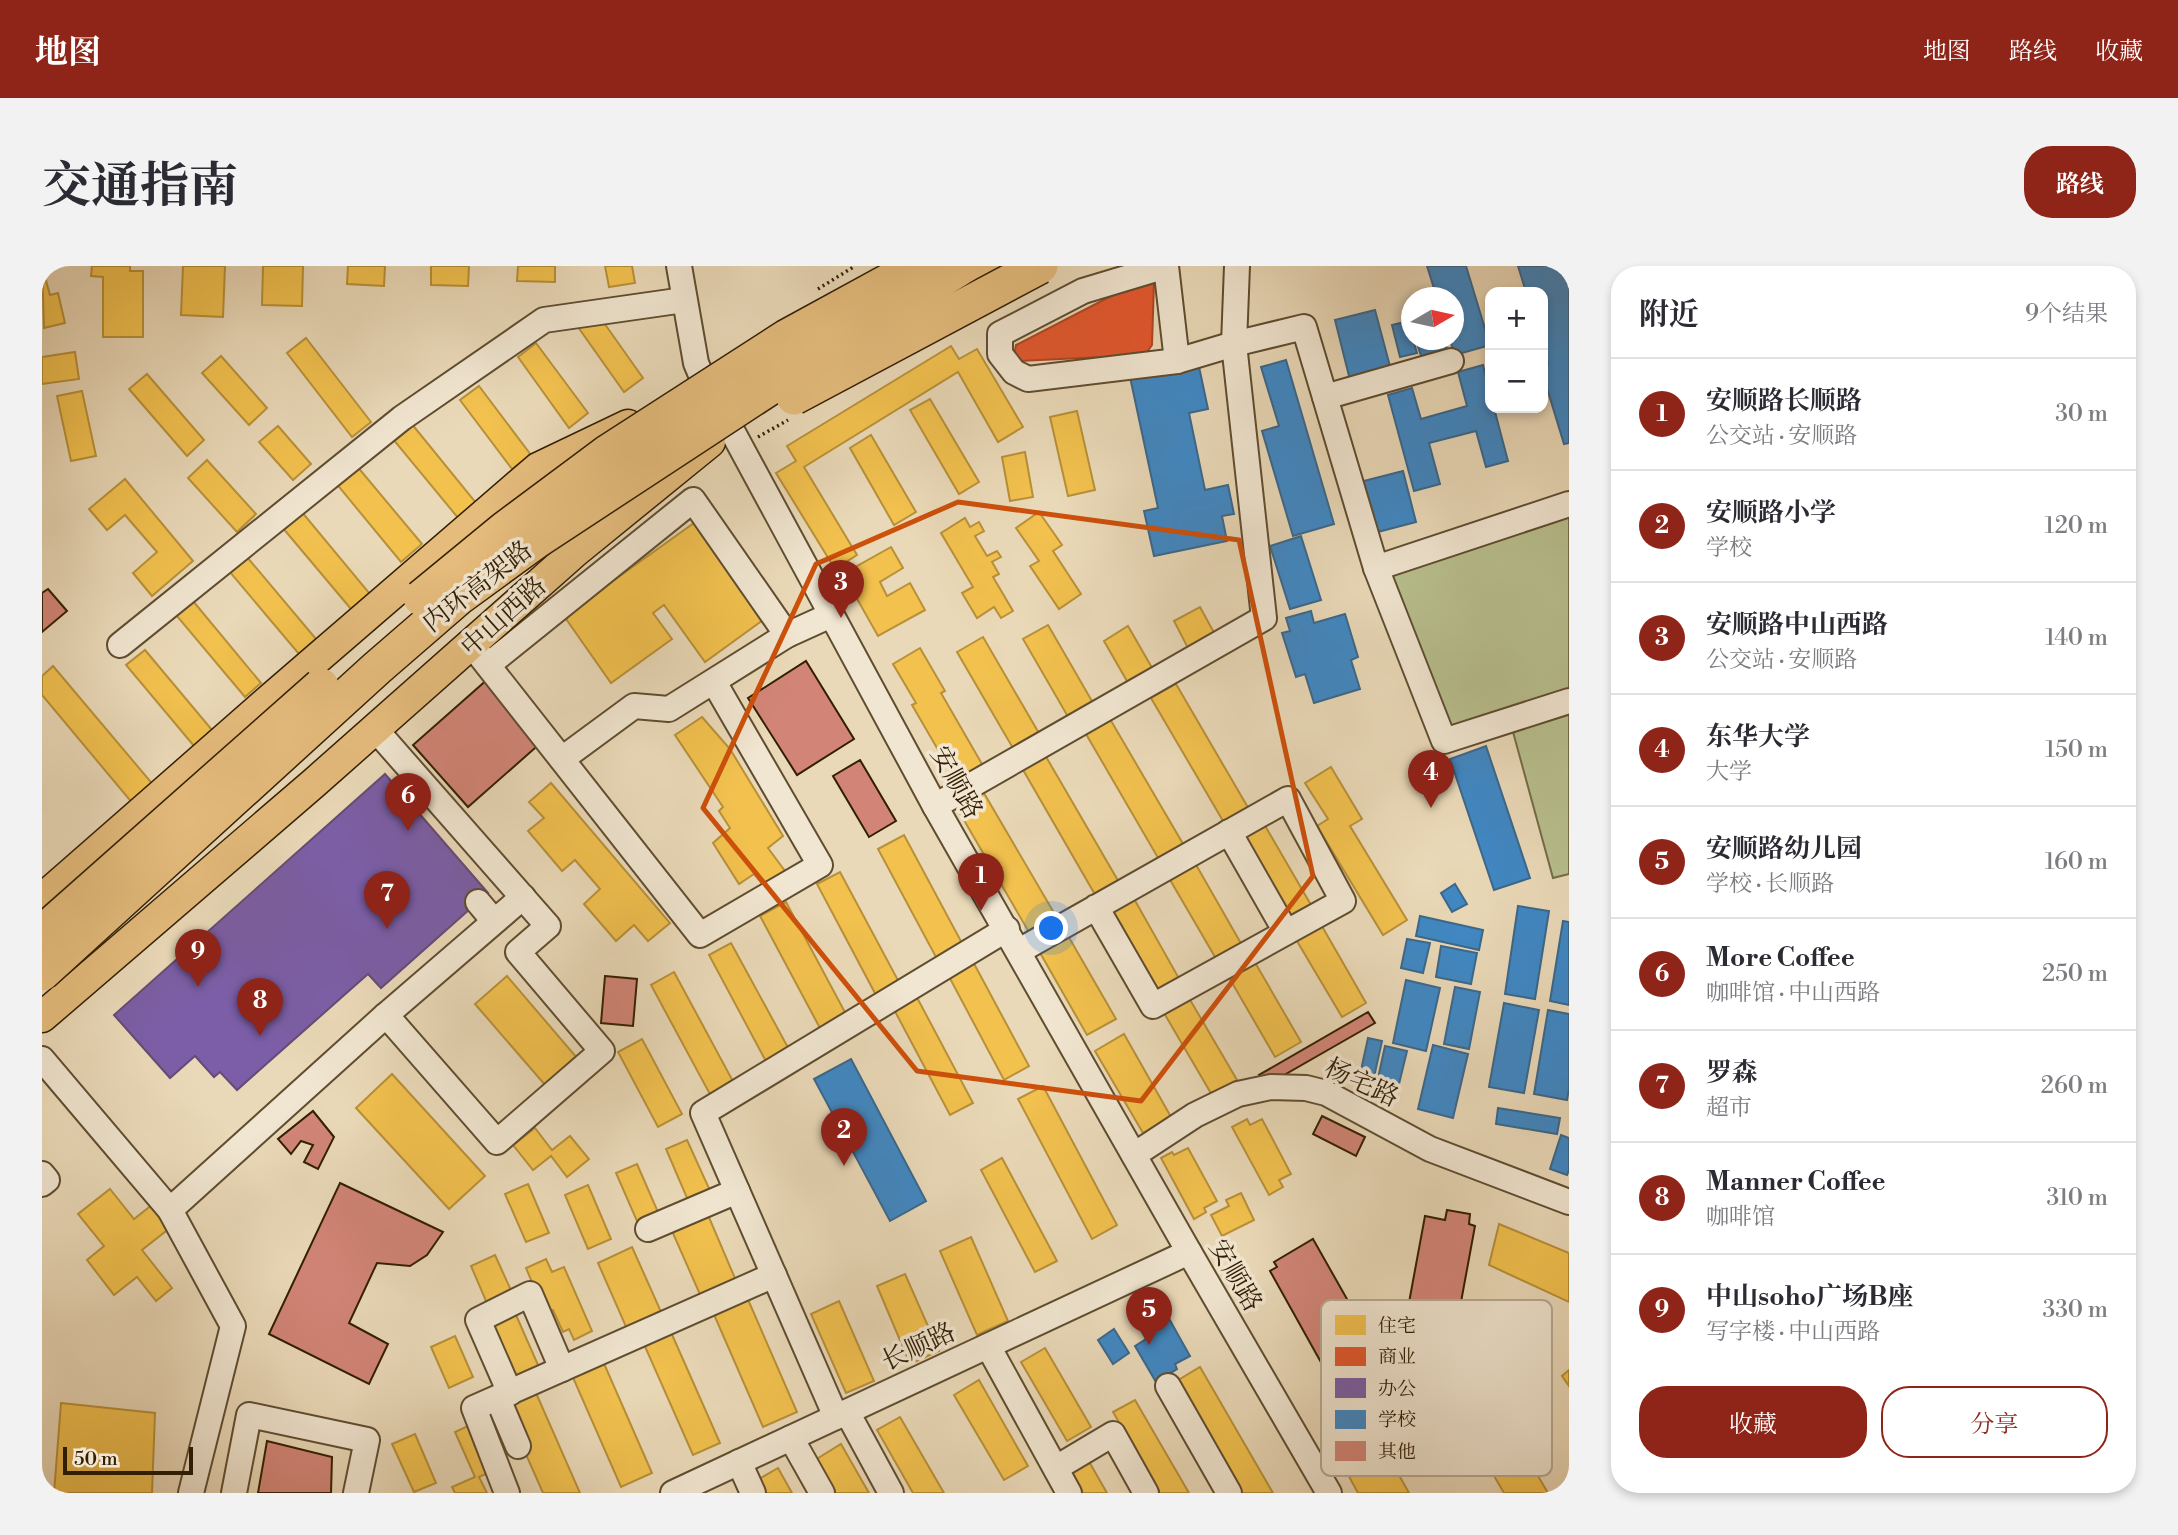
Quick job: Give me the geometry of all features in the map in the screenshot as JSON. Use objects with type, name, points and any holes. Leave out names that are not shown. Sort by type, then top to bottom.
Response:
[{"type":"highway","name":"内环高架路","points":[[42,933],[428,592],[505,529],[607,453],[787,337],[914,266]]},
{"type":"highway","name":"内环高架路","points":[[42,972],[387,659],[460,597],[537,540],[784,378],[963,266]]},
{"type":"highway","points":[[537,540],[1040,266]]},
{"type":"main road","points":[[42,900],[538,468],[706,387],[914,266]]},
{"type":"main road","name":"中山西路","points":[[42,1017],[374,729],[479,654],[576,551],[730,427],[1001,266]]},
{"type":"street","name":"安顺路","points":[[678,266],[696,363],[706,387],[935,806],[1323,1491]]},
{"type":"street","points":[[1177,361],[1166,266],[1083,291],[1000,334],[1000,354],[1014,372],[1028,379],[1177,361],[1304,327],[1376,568],[1444,741],[1569,701]]},
{"type":"street","points":[[935,806],[1264,618],[1234,344],[1237,266]]},
{"type":"street","points":[[120,645],[402,418],[544,320],[684,300]]},
{"type":"street","points":[[1325,397],[1451,362]]},
{"type":"street","points":[[714,682],[820,864],[700,935],[479,654],[693,500],[788,635]]},
{"type":"street","points":[[1376,568],[1569,504]]},
{"type":"street","points":[[562,759],[634,706],[669,709],[788,635],[831,615]]},
{"type":"street","points":[[374,729],[548,926],[518,952],[602,1051],[498,1142],[386,1015]]},
{"type":"street","points":[[891,1493],[842,1414],[775,1275],[703,1113],[1013,940],[1096,907],[1288,799],[1343,901],[1153,1006],[1096,907]]},
{"type":"street","points":[[1229,832],[1286,932]]},
{"type":"street","points":[[170,1210],[386,1015],[486,912],[523,897]]},
{"type":"street","points":[[42,1059],[170,1210],[233,1326],[191,1493]]},
{"type":"street","name":"杨宅路","points":[[1134,1155],[1195,1115],[1238,1094],[1271,1087],[1306,1088],[1326,1093],[1430,1149],[1569,1202]]},
{"type":"street","points":[[42,1174],[47,1180],[42,1184]]},
{"type":"street","points":[[648,1229],[737,1191]]},
{"type":"street","name":"长顺路","points":[[673,1493],[1189,1252]]},
{"type":"street","points":[[507,1493],[474,1408],[775,1275]]},
{"type":"street","points":[[518,1446],[478,1320],[530,1294],[562,1369]]},
{"type":"street","points":[[988,1346],[1069,1493]]},
{"type":"street","points":[[1168,1386],[1229,1493]]},
{"type":"street","points":[[234,1493],[249,1415],[367,1440],[356,1493]]},
{"type":"street","points":[[1056,1468],[1113,1434],[1146,1493]]},
{"type":"street","points":[[792,1438],[822,1493]]},
{"type":"street","points":[[739,1462],[753,1493]]},
{"type":"highlighted area","points":[[958,502],[1239,540],[1313,876],[1141,1101],[917,1071],[703,808],[816,564]]},
{"type":"green space","points":[[1569,504],[1569,874],[1553,878],[1510,721],[1444,741],[1376,568]]},
{"type":"building: 住宅","points":[[42,266],[50,295],[58,293],[65,323],[44,328]]},
{"type":"building: 住宅","points":[[92,266],[130,266],[130,271],[143,271],[143,337],[103,337],[103,277],[91,276]]},
{"type":"building: 住宅","points":[[183,266],[225,266],[223,317],[181,315]]},
{"type":"building: 住宅","points":[[263,266],[303,266],[302,306],[262,305]]},
{"type":"building: 住宅","points":[[348,266],[385,266],[384,286],[347,284]]},
{"type":"building: 住宅","points":[[431,266],[469,266],[468,286],[431,285]]},
{"type":"building: 住宅","points":[[518,266],[555,266],[555,282],[517,281]]},
{"type":"building: 住宅","points":[[605,266],[632,266],[635,283],[609,287]]},
{"type":"building: 住宅","points":[[597,313],[643,378],[624,392],[578,327]]},
{"type":"building: 住宅","points":[[306,338],[371,422],[352,437],[287,353]]},
{"type":"building: 住宅","points":[[536,343],[588,413],[569,428],[518,357]]},
{"type":"building: 住宅","points":[[951,346],[959,359],[977,349],[1023,427],[998,442],[958,372],[804,467],[857,555],[835,569],[776,473],[796,461],[787,446]]},
{"type":"building: 住宅","points":[[75,352],[79,379],[42,384],[42,357]]},
{"type":"building: 住宅","points":[[221,356],[267,408],[249,425],[202,373]]},
{"type":"building: 住宅","points":[[147,374],[204,440],[187,456],[129,389]]},
{"type":"building: 住宅","points":[[479,386],[531,455],[512,469],[460,400]]},
{"type":"building: 住宅","points":[[82,391],[96,456],[71,461],[57,396]]},
{"type":"building: 住宅","points":[[930,399],[979,482],[959,494],[910,410]]},
{"type":"building: 住宅","points":[[1077,411],[1095,490],[1068,496],[1050,417]]},
{"type":"building: 住宅","points":[[411,423],[477,504],[459,519],[392,438]]},
{"type":"building: 住宅","points":[[278,426],[311,464],[293,480],[259,442]]},
{"type":"building: 住宅","points":[[871,435],[916,512],[894,525],[850,448]]},
{"type":"building: 住宅","points":[[1025,452],[1033,497],[1010,501],[1002,457]]},
{"type":"building: 住宅","points":[[207,460],[256,514],[237,532],[188,478]]},
{"type":"building: 住宅","points":[[356,465],[422,544],[401,562],[335,482]]},
{"type":"building: 住宅","points":[[125,479],[193,561],[152,596],[133,573],[157,552],[125,515],[107,530],[89,509]]},
{"type":"building: 住宅","points":[[301,511],[370,594],[351,609],[282,527]]},
{"type":"building: 住宅","points":[[1039,512],[1062,545],[1053,551],[1081,594],[1059,609],[1030,566],[1039,561],[1016,528]]},
{"type":"building: 住宅","points":[[965,518],[970,527],[979,522],[984,531],[975,536],[987,556],[997,551],[1001,557],[992,562],[999,574],[993,577],[1013,611],[1001,618],[994,607],[977,618],[962,593],[973,587],[941,533]]},
{"type":"building: 住宅","points":[[694,523],[763,620],[705,662],[664,605],[653,613],[672,639],[611,683],[564,616]]},
{"type":"building: 住宅","points":[[891,547],[903,568],[880,582],[887,596],[910,583],[925,610],[878,636],[843,574]]},
{"type":"building: 住宅","points":[[247,557],[316,639],[299,654],[229,571]]},
{"type":"building: 住宅","points":[[193,601],[261,683],[245,697],[176,615]]},
{"type":"building: 住宅","points":[[1200,607],[1217,638],[1190,652],[1174,621]]},
{"type":"building: 住宅","points":[[1048,625],[1096,708],[1071,722],[1023,639]]},
{"type":"building: 住宅","points":[[1128,626],[1155,673],[1131,688],[1104,641]]},
{"type":"building: 住宅","points":[[983,637],[1040,735],[1014,750],[957,652]]},
{"type":"building: 住宅","points":[[920,648],[945,691],[941,693],[986,771],[959,786],[912,705],[916,703],[893,664]]},
{"type":"building: 住宅","points":[[145,650],[212,730],[194,746],[126,665]]},
{"type":"building: 住宅","points":[[53,666],[155,787],[134,805],[42,695],[42,676]]},
{"type":"building: 住宅","points":[[1176,684],[1250,811],[1226,826],[1151,698]]},
{"type":"building: 住宅","points":[[702,717],[730,749],[783,836],[768,848],[788,875],[766,889],[754,874],[739,884],[713,843],[730,828],[719,811],[723,807],[675,735]]},
{"type":"building: 住宅","points":[[1110,719],[1186,849],[1161,863],[1086,734]]},
{"type":"building: 住宅","points":[[1045,755],[1120,884],[1097,898],[1022,768]]},
{"type":"building: 住宅","points":[[1331,767],[1362,819],[1350,826],[1407,920],[1383,935],[1317,826],[1328,819],[1305,783]]},
{"type":"building: 住宅","points":[[551,783],[670,923],[648,941],[634,925],[616,941],[584,904],[600,889],[575,860],[562,871],[528,831],[544,818],[529,802]]},
{"type":"building: 住宅","points":[[981,788],[1057,918],[1030,934],[954,803]]},
{"type":"building: 住宅","points":[[1264,824],[1311,905],[1283,921],[1236,840]]},
{"type":"building: 住宅","points":[[904,835],[963,945],[937,959],[878,849]]},
{"type":"building: 住宅","points":[[1195,863],[1243,947],[1218,962],[1169,878]]},
{"type":"building: 住宅","points":[[840,872],[900,984],[877,997],[817,884]]},
{"type":"building: 住宅","points":[[1133,897],[1181,982],[1156,996],[1108,912]]},
{"type":"building: 住宅","points":[[786,902],[847,1016],[821,1030],[760,916]]},
{"type":"building: 住宅","points":[[1319,921],[1366,1003],[1342,1017],[1294,936]]},
{"type":"building: 住宅","points":[[1067,934],[1116,1019],[1087,1035],[1039,951]]},
{"type":"building: 住宅","points":[[731,943],[791,1053],[768,1065],[709,955]]},
{"type":"building: 住宅","points":[[971,958],[1029,1066],[1004,1080],[946,971]]},
{"type":"building: 住宅","points":[[1253,959],[1301,1042],[1275,1057],[1227,974]]},
{"type":"building: 住宅","points":[[674,972],[735,1085],[712,1098],[651,985]]},
{"type":"building: 住宅","points":[[507,976],[577,1058],[546,1086],[475,1004]]},
{"type":"building: 住宅","points":[[913,990],[973,1103],[950,1115],[890,1002]]},
{"type":"building: 住宅","points":[[1189,998],[1237,1080],[1212,1095],[1164,1013]]},
{"type":"building: 住宅","points":[[1124,1034],[1171,1117],[1143,1133],[1095,1051]]},
{"type":"building: 住宅","points":[[642,1039],[682,1114],[658,1127],[618,1052]]},
{"type":"building: 住宅","points":[[392,1074],[485,1176],[449,1209],[356,1108]]},
{"type":"building: 住宅","points":[[1043,1086],[1117,1225],[1092,1239],[1018,1099]]},
{"type":"building: 住宅","points":[[1247,1119],[1250,1125],[1262,1119],[1291,1174],[1279,1180],[1283,1187],[1269,1195],[1232,1127]]},
{"type":"building: 住宅","points":[[535,1128],[552,1150],[570,1136],[589,1159],[567,1177],[551,1156],[533,1170],[513,1145]]},
{"type":"building: 住宅","points":[[687,1140],[712,1195],[690,1205],[666,1149]]},
{"type":"building: 住宅","points":[[1188,1148],[1217,1201],[1204,1208],[1206,1212],[1194,1219],[1161,1158]]},
{"type":"building: 住宅","points":[[1002,1158],[1057,1261],[1035,1272],[981,1170]]},
{"type":"building: 住宅","points":[[637,1164],[661,1219],[640,1228],[616,1173]]},
{"type":"building: 住宅","points":[[528,1184],[549,1233],[526,1242],[505,1194]]},
{"type":"building: 住宅","points":[[588,1185],[611,1239],[588,1249],[565,1195]]},
{"type":"building: 住宅","points":[[110,1189],[134,1219],[157,1201],[175,1224],[142,1250],[172,1288],[156,1301],[137,1277],[114,1295],[87,1260],[104,1246],[78,1214]]},
{"type":"building: 住宅","points":[[1241,1193],[1254,1220],[1222,1236],[1211,1215],[1229,1206],[1226,1200]]},
{"type":"building: 住宅","points":[[708,1215],[737,1283],[702,1299],[672,1231]]},
{"type":"building: 住宅","points":[[1499,1224],[1569,1253],[1569,1302],[1489,1265]]},
{"type":"building: 住宅","points":[[971,1237],[1008,1321],[977,1335],[940,1251]]},
{"type":"building: 住宅","points":[[632,1247],[662,1314],[627,1329],[598,1263]]},
{"type":"building: 住宅","points":[[495,1255],[514,1297],[489,1308],[471,1266]]},
{"type":"building: 住宅","points":[[546,1259],[552,1272],[564,1267],[592,1331],[574,1340],[569,1329],[563,1332],[553,1310],[545,1313],[526,1268]]},
{"type":"building: 住宅","points":[[905,1274],[939,1351],[910,1364],[877,1286]]},
{"type":"building: 住宅","points":[[746,1295],[797,1412],[763,1427],[712,1310]]},
{"type":"building: 住宅","points":[[839,1301],[874,1381],[846,1393],[811,1314]]},
{"type":"building: 住宅","points":[[516,1315],[542,1374],[513,1387],[487,1328]]},
{"type":"building: 住宅","points":[[670,1330],[720,1443],[693,1455],[643,1342]]},
{"type":"building: 住宅","points":[[455,1336],[473,1377],[449,1388],[431,1347]]},
{"type":"building: 住宅","points":[[1045,1348],[1091,1427],[1067,1441],[1021,1362]]},
{"type":"building: 住宅","points":[[602,1359],[652,1473],[621,1487],[571,1373]]},
{"type":"building: 住宅","points":[[1200,1367],[1273,1493],[1239,1493],[1175,1382]]},
{"type":"building: 住宅","points":[[1569,1370],[1569,1386],[1562,1376]]},
{"type":"building: 住宅","points":[[979,1380],[1028,1466],[1004,1480],[954,1395]]},
{"type":"building: 住宅","points":[[536,1393],[580,1493],[543,1493],[505,1407]]},
{"type":"building: 住宅","points":[[1135,1400],[1189,1493],[1160,1493],[1113,1412]]},
{"type":"building: 住宅","points":[[61,1403],[155,1413],[152,1493],[54,1493]]},
{"type":"building: 住宅","points":[[900,1417],[944,1493],[913,1493],[877,1430]]},
{"type":"building: 住宅","points":[[470,1425],[490,1472],[479,1477],[487,1493],[455,1493],[452,1487],[475,1477],[455,1432]]},
{"type":"building: 住宅","points":[[415,1434],[436,1483],[414,1492],[392,1444]]},
{"type":"building: 住宅","points":[[841,1444],[869,1493],[834,1493],[815,1460]]},
{"type":"building: 住宅","points":[[1087,1458],[1107,1493],[1076,1493],[1064,1472]]},
{"type":"building: 住宅","points":[[778,1468],[792,1493],[758,1493],[752,1483]]},
{"type":"building: 住宅","points":[[1349,1476],[1400,1476],[1409,1493],[1358,1493]]},
{"type":"building: 住宅","points":[[1494,1476],[1538,1476],[1548,1493],[1504,1493]]},
{"type":"building: 商业","points":[[1148,277],[1154,282],[1152,345],[1145,355],[1019,361],[1014,356],[1016,345]]},
{"type":"building: 办公","points":[[385,774],[488,893],[381,988],[368,974],[237,1090],[220,1072],[214,1077],[195,1056],[170,1078],[114,1015]]},
{"type":"building: 学校","points":[[1427,266],[1466,266],[1485,329],[1485,346],[1455,355],[1453,350],[1464,350],[1464,287],[1434,287]]},
{"type":"building: 学校","points":[[1518,266],[1564,266],[1569,284],[1569,443],[1564,444],[1548,391],[1548,287],[1524,287]]},
{"type":"building: 学校","points":[[1375,310],[1391,370],[1350,380],[1335,320]]},
{"type":"building: 学校","points":[[1401,323],[1401,350],[1416,350],[1417,353],[1400,357],[1392,325]]},
{"type":"building: 学校","points":[[1419,350],[1447,350],[1449,355],[1423,362]]},
{"type":"building: 学校","points":[[1286,360],[1334,524],[1293,536],[1262,431],[1279,426],[1261,367]]},
{"type":"building: 学校","points":[[1198,362],[1208,409],[1189,413],[1205,490],[1228,485],[1234,514],[1222,516],[1227,541],[1154,556],[1144,511],[1158,508],[1130,377]]},
{"type":"building: 学校","points":[[1483,365],[1485,413],[1495,413],[1508,461],[1486,467],[1476,431],[1429,443],[1440,484],[1414,491],[1388,395],[1412,388],[1421,419],[1467,406],[1458,372]]},
{"type":"building: 学校","points":[[1403,471],[1416,522],[1374,533],[1360,482]]},
{"type":"building: 学校","points":[[1301,536],[1321,600],[1290,609],[1270,546]]},
{"type":"building: 学校","points":[[1311,611],[1314,623],[1345,614],[1358,657],[1351,660],[1360,689],[1314,703],[1305,674],[1296,677],[1282,633],[1290,631],[1286,618]]},
{"type":"building: 学校","points":[[1486,746],[1530,878],[1494,890],[1450,759]]},
{"type":"building: 学校","points":[[1455,884],[1467,904],[1452,912],[1441,893]]},
{"type":"building: 学校","points":[[1518,906],[1549,911],[1535,999],[1505,994]]},
{"type":"building: 学校","points":[[1420,916],[1483,930],[1479,950],[1416,936]]},
{"type":"building: 学校","points":[[1563,921],[1569,922],[1569,1005],[1550,1001]]},
{"type":"building: 学校","points":[[1407,939],[1430,943],[1423,973],[1401,968]]},
{"type":"building: 学校","points":[[1441,946],[1477,953],[1471,984],[1436,977]]},
{"type":"building: 学校","points":[[1406,980],[1440,988],[1426,1051],[1393,1043]]},
{"type":"building: 学校","points":[[1455,987],[1480,992],[1469,1049],[1444,1044]]},
{"type":"building: 学校","points":[[1504,1003],[1539,1010],[1524,1093],[1489,1087]]},
{"type":"building: 学校","points":[[1548,1010],[1569,1014],[1567,1100],[1534,1094]]},
{"type":"building: 学校","points":[[1368,1038],[1382,1041],[1370,1095],[1356,1093]]},
{"type":"building: 学校","points":[[1433,1045],[1468,1054],[1453,1118],[1418,1109]]},
{"type":"building: 学校","points":[[1385,1046],[1407,1051],[1398,1088],[1377,1083]]},
{"type":"building: 学校","points":[[851,1059],[926,1201],[890,1221],[814,1079]]},
{"type":"building: 学校","points":[[1498,1108],[1560,1118],[1557,1134],[1496,1124]]},
{"type":"building: 学校","points":[[1561,1135],[1569,1138],[1567,1175],[1550,1169]]},
{"type":"building: 学校","points":[[1167,1315],[1190,1356],[1175,1364],[1177,1369],[1156,1382],[1135,1346],[1146,1339],[1141,1330]]},
{"type":"building: 学校","points":[[1114,1329],[1129,1353],[1113,1364],[1098,1340]]},
{"type":"building: 其他","points":[[48,589],[67,611],[42,632],[42,593]]},
{"type":"building: 其他","points":[[806,661],[854,739],[797,775],[748,698]]},
{"type":"building: 其他","points":[[489,678],[543,741],[468,807],[413,745]]},
{"type":"building: 其他","points":[[860,760],[896,821],[869,837],[833,776]]},
{"type":"building: 其他","points":[[605,976],[637,979],[633,1026],[601,1023]]},
{"type":"building: 其他","points":[[1368,1012],[1375,1023],[1265,1086],[1259,1075]]},
{"type":"building: 其他","points":[[313,1111],[334,1137],[318,1169],[304,1162],[313,1145],[301,1141],[291,1154],[278,1139]]},
{"type":"building: 其他","points":[[1322,1116],[1365,1137],[1356,1156],[1313,1134]]},
{"type":"building: 其他","points":[[340,1183],[443,1232],[427,1255],[410,1266],[377,1263],[349,1323],[388,1344],[369,1384],[269,1334]]},
{"type":"building: 其他","points":[[1447,1210],[1470,1214],[1469,1224],[1475,1226],[1461,1300],[1409,1300],[1425,1216],[1445,1220]]},
{"type":"building: 其他","points":[[1313,1239],[1348,1300],[1321,1300],[1321,1362],[1270,1271],[1277,1267],[1274,1262]]},
{"type":"building: 其他","points":[[267,1441],[332,1457],[331,1493],[258,1493]]},
{"type":"place","name":"安顺路中山西路","points":[[841,618]]},
{"type":"place","name":"东华大学","points":[[1431,808]]},
{"type":"place","name":"More Coffee","points":[[408,831]]},
{"type":"place","name":"安顺路长顺路","points":[[981,911]]},
{"type":"place","name":"罗森","points":[[387,929]]},
{"type":"place","name":"中山soho广场B座","points":[[198,987]]},
{"type":"place","name":"Manner Coffee","points":[[260,1036]]},
{"type":"place","name":"安顺路小学","points":[[844,1166]]},
{"type":"place","name":"安顺路幼儿园","points":[[1149,1345]]}]
